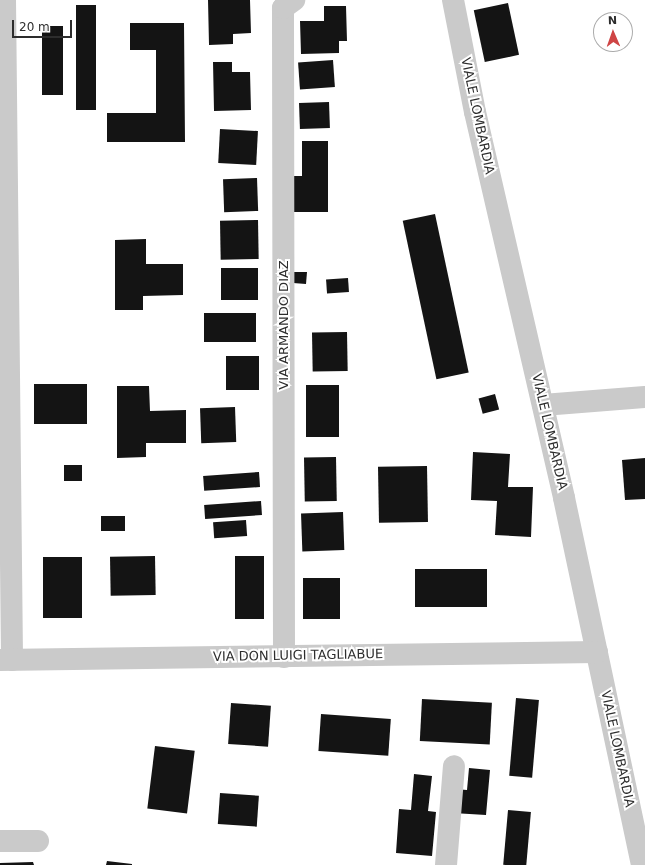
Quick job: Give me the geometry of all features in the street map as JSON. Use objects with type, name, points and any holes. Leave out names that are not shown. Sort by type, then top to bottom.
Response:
[{"type":"street","points":[[5,0],[6,660]]},
{"type":"street","name":"VIA ARMANDO DIAZ","points":[[284,656],[283,8],[294,0]]},
{"type":"street","name":"VIALE LOMBARDIA","points":[[453,0],[475,112],[543,405],[642,865]]},
{"type":"street","points":[[543,405],[645,397]]},
{"type":"street","name":"VIA DON LUIGI TAGLIABUE","points":[[6,660],[597,652]]},
{"type":"street","points":[[446,865],[454,766]]},
{"type":"street","points":[[0,841],[38,841]]},
{"type":"building","points":[[208,0],[250,0],[251,33],[233,34],[233,44],[209,45]]},
{"type":"building","points":[[508,3],[519,55],[485,62],[474,10]]},
{"type":"building","points":[[76,5],[96,5],[96,110],[76,110]]},
{"type":"building","points":[[324,6],[346,6],[347,41],[339,41],[339,53],[301,54],[300,21],[324,21]]},
{"type":"building","points":[[130,23],[184,23],[185,142],[107,142],[107,113],[156,113],[156,50],[130,50]]},
{"type":"building","points":[[42,26],[63,26],[63,95],[42,95]]},
{"type":"building","points":[[333,60],[335,87],[300,89],[298,62]]},
{"type":"building","points":[[213,62],[232,62],[232,72],[250,72],[251,110],[214,111]]},
{"type":"building","points":[[329,102],[330,128],[300,129],[299,103]]},
{"type":"building","points":[[220,129],[258,131],[256,165],[218,163]]},
{"type":"building","points":[[302,141],[328,141],[328,212],[292,212],[292,176],[302,176]]},
{"type":"building","points":[[257,178],[258,211],[224,212],[223,179]]},
{"type":"building","points":[[435,214],[469,372],[436,379],[403,221]]},
{"type":"building","points":[[258,220],[259,259],[221,260],[220,221]]},
{"type":"building","points":[[146,239],[146,264],[183,264],[183,295],[143,296],[143,310],[115,310],[115,240]]},
{"type":"building","points":[[221,268],[258,268],[258,300],[221,300]]},
{"type":"building","points":[[293,272],[307,272],[306,284],[293,283]]},
{"type":"building","points":[[348,278],[349,292],[327,294],[326,280]]},
{"type":"building","points":[[204,313],[256,313],[256,342],[204,342]]},
{"type":"building","points":[[347,332],[348,371],[313,372],[312,333]]},
{"type":"building","points":[[226,356],[259,356],[259,390],[226,390]]},
{"type":"building","points":[[34,384],[87,384],[87,424],[34,424]]},
{"type":"building","points":[[306,385],[339,385],[339,437],[306,437]]},
{"type":"building","points":[[117,386],[149,386],[150,411],[186,410],[186,443],[146,443],[146,457],[117,458]]},
{"type":"building","points":[[495,394],[499,409],[483,414],[479,398]]},
{"type":"building","points":[[235,407],[236,442],[201,443],[200,408]]},
{"type":"building","points":[[473,452],[510,454],[508,487],[533,487],[531,537],[495,535],[497,501],[471,500]]},
{"type":"building","points":[[336,457],[337,501],[305,502],[304,458]]},
{"type":"building","points":[[645,458],[645,499],[625,500],[622,460]]},
{"type":"building","points":[[64,465],[82,465],[82,481],[64,481]]},
{"type":"building","points":[[427,466],[428,522],[379,523],[378,467]]},
{"type":"building","points":[[259,472],[260,487],[204,491],[203,476]]},
{"type":"building","points":[[261,501],[262,515],[205,519],[204,505]]},
{"type":"building","points":[[343,512],[344,550],[302,551],[301,513]]},
{"type":"building","points":[[101,516],[125,516],[125,531],[101,531]]},
{"type":"building","points":[[246,520],[247,536],[214,538],[213,522]]},
{"type":"building","points":[[155,556],[156,595],[111,596],[110,557]]},
{"type":"building","points":[[235,556],[264,556],[264,619],[235,619]]},
{"type":"building","points":[[43,557],[82,557],[82,618],[43,618]]},
{"type":"building","points":[[415,569],[487,569],[487,607],[415,607]]},
{"type":"building","points":[[303,578],[340,578],[340,619],[303,619]]},
{"type":"building","points":[[516,698],[539,700],[532,778],[509,776]]},
{"type":"building","points":[[422,699],[492,703],[490,745],[420,741]]},
{"type":"building","points":[[231,703],[271,706],[268,747],[228,744]]},
{"type":"building","points":[[321,714],[391,719],[388,756],[318,751]]},
{"type":"building","points":[[155,746],[195,751],[187,813],[147,809]]},
{"type":"building","points":[[469,768],[490,770],[486,815],[453,813],[455,789],[467,790]]},
{"type":"building","points":[[414,774],[432,776],[428,811],[436,812],[432,856],[396,853],[399,809],[411,810]]},
{"type":"building","points":[[220,793],[259,796],[257,827],[218,824]]},
{"type":"building","points":[[508,810],[531,812],[526,865],[503,865]]},
{"type":"building","points":[[107,861],[132,864],[132,865],[106,865]]},
{"type":"building","points":[[33,862],[34,865],[0,865],[0,863]]}]
